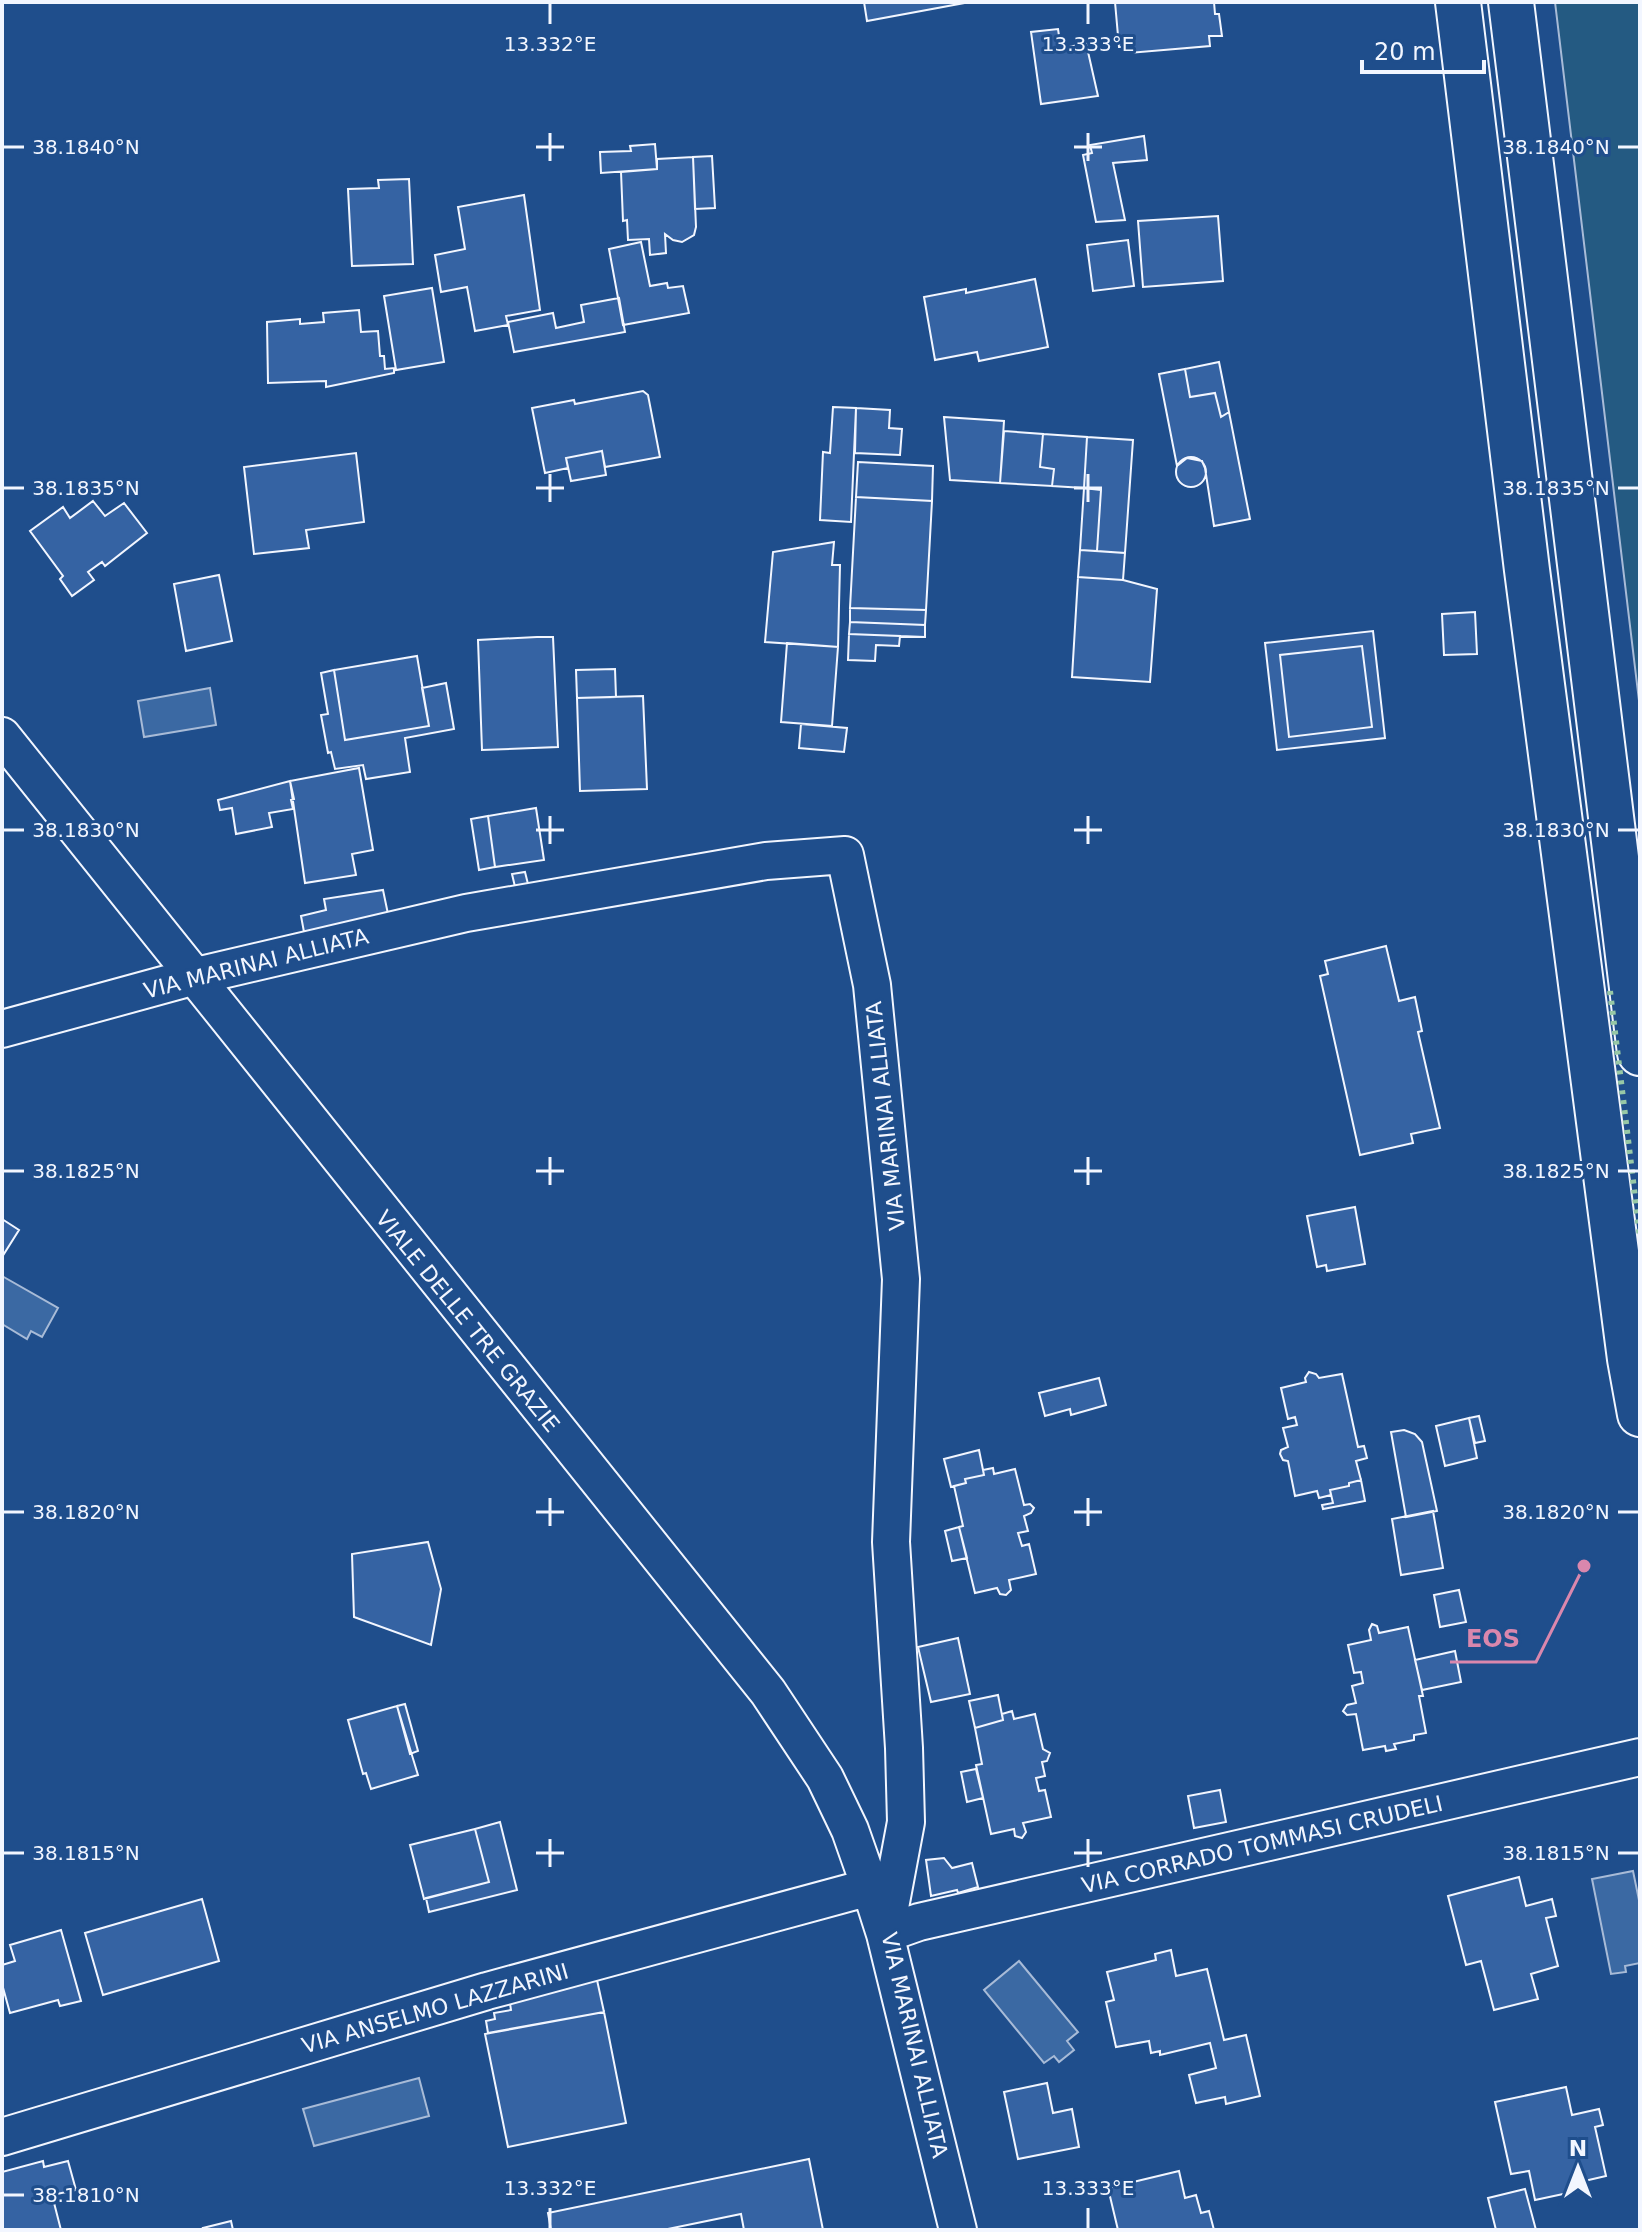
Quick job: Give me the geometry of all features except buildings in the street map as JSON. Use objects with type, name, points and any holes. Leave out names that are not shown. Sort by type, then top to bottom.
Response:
[{"type":"street","points":[[1458,2],[1529,586],[1628,1343],[1640,1414]]},
{"type":"street","points":[[1511,2],[1640,1053]]},
{"type":"street","name":"VIALE DELLE TRE GRAZIE","points":[[2,736],[192,977],[768,1692],[825,1778],[850,1830],[885,1934]]},
{"type":"street","name":"VIA MARINAI ALLIATA","points":[[2,1029],[192,977],[466,913],[766,861],[845,855],[872,985],[901,1279],[891,1542],[906,1822],[885,1934],[958,2230]]},
{"type":"street","name":"VIA CORRADO TOMMASI CRUDELI","points":[[885,1934],[919,1922],[1640,1757]]},
{"type":"street","name":"VIA ANSELMO LAZZARINI","points":[[2,2137],[487,1991],[870,1887]]},
{"type":"shaded area","points":[[1555,2],[1640,2],[1640,709]]},
{"type":"shaded area","points":[[210,688],[216,725],[144,737],[138,701]]},
{"type":"shaded area","points":[[2,1276],[58,1308],[42,1337],[31,1331],[27,1339],[2,1324]]},
{"type":"shaded area","points":[[1633,1871],[1640,1905],[1640,1963],[1625,1966],[1626,1972],[1611,1974],[1592,1879]]},
{"type":"shaded area","points":[[1019,1961],[1078,2032],[1067,2041],[1074,2050],[1059,2062],[1054,2056],[1044,2063],[984,1990]]},
{"type":"shaded area","points":[[419,2078],[429,2116],[314,2146],[303,2109]]},
{"type":"hedge","points":[[1610,991],[1640,1238]]},
{"type":"place","name":"EOS","points":[[1584,1566]]}]
